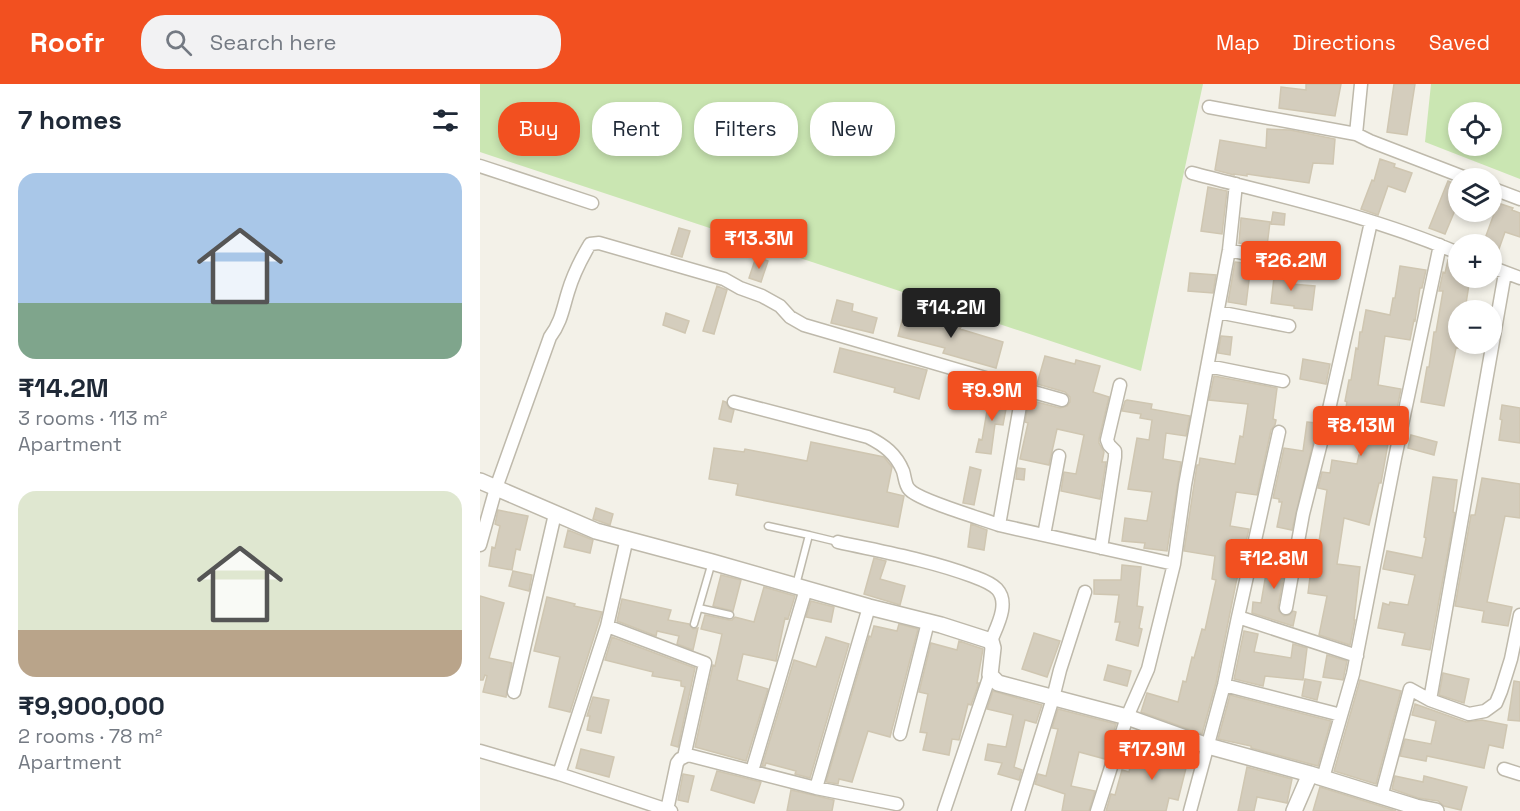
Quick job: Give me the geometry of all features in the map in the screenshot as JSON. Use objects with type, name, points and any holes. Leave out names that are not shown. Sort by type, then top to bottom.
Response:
[{"type":"street","points":[[1356,134],[1361,84]]},
{"type":"street","points":[[1209,107],[1356,134],[1448,171]]},
{"type":"street","points":[[480,166],[592,204]]},
{"type":"street","points":[[1192,172],[1371,222],[1448,249]]},
{"type":"street","points":[[1097,811],[1127,717],[1148,669],[1174,564],[1185,485],[1229,250],[1236,184]]},
{"type":"street","points":[[1502,192],[1520,199]]},
{"type":"street","points":[[1286,608],[1303,514],[1371,222]]},
{"type":"street","points":[[480,545],[496,488],[550,336],[560,320],[579,262],[590,244],[599,243],[724,279],[780,306],[790,317],[804,324],[1062,400]]},
{"type":"street","points":[[1294,811],[1316,776],[1341,715],[1357,656],[1395,458],[1440,245]]},
{"type":"street","points":[[1229,250],[1291,264]]},
{"type":"street","points":[[1502,272],[1520,278]]},
{"type":"street","points":[[1430,700],[1505,273]]},
{"type":"street","points":[[1218,312],[1289,326]]},
{"type":"street","points":[[1208,366],[1283,381]]},
{"type":"street","points":[[1101,548],[1115,457],[1115,451],[1107,440],[1120,385]]},
{"type":"street","points":[[999,525],[1023,389]]},
{"type":"street","points":[[734,402],[868,437],[893,454],[903,471],[909,489],[921,498],[999,525],[1174,564]]},
{"type":"street","points":[[1191,811],[1224,685],[1279,432]]},
{"type":"street","points":[[1044,535],[1059,456]]},
{"type":"street","points":[[480,481],[596,531],[991,641]]},
{"type":"street","points":[[514,692],[555,514]]},
{"type":"street","points":[[559,774],[607,626],[627,538]]},
{"type":"street","points":[[838,542],[938,565],[985,581],[998,589],[1002,601],[1002,614],[991,641],[993,648],[990,675],[944,811]]},
{"type":"street","points":[[752,771],[801,587]]},
{"type":"street","points":[[1018,811],[1086,592]]},
{"type":"street","points":[[816,788],[869,607]]},
{"type":"street","points":[[1381,797],[1410,689],[1430,700],[1469,714],[1485,711],[1496,703],[1511,659],[1520,615]]},
{"type":"street","points":[[1238,617],[1357,656]]},
{"type":"street","points":[[900,734],[928,622]]},
{"type":"street","points":[[607,626],[705,663],[684,757]]},
{"type":"street","points":[[990,675],[998,683],[1127,717],[1208,746],[1436,811]]},
{"type":"street","points":[[1224,685],[1341,715]]},
{"type":"street","points":[[480,751],[669,810],[677,763],[688,755],[896,808]]},
{"type":"street","points":[[1504,769],[1520,774]]},
{"type":"lane","points":[[768,526],[838,542]]},
{"type":"lane","points":[[801,587],[809,536]]},
{"type":"lane","points":[[694,624],[712,562]]},
{"type":"lane","points":[[699,608],[730,615]]},
{"type":"green space","points":[[480,84],[1203,84],[1141,371],[480,152]]},
{"type":"green space","points":[[1431,84],[1520,84],[1520,179],[1502,172],[1502,168],[1492,168],[1461,156],[1502,156],[1502,102],[1448,102],[1448,151],[1425,142]]},
{"type":"building","points":[[1306,84],[1341,84],[1335,116],[1279,108],[1281,87],[1306,90]]},
{"type":"building","points":[[1394,84],[1415,84],[1407,135],[1387,132]]},
{"type":"building","points":[[1267,129],[1290,130],[1335,139],[1333,164],[1313,163],[1309,183],[1247,174],[1247,176],[1234,175],[1215,170],[1220,140],[1266,148]]},
{"type":"building","points":[[1380,159],[1412,173],[1405,192],[1388,186],[1378,215],[1361,209],[1372,180],[1374,181]]},
{"type":"building","points":[[1448,181],[1448,222],[1450,222],[1445,234],[1429,228]]},
{"type":"building","points":[[1208,187],[1227,191],[1222,234],[1201,231]]},
{"type":"building","points":[[1502,204],[1520,213],[1520,237],[1505,232],[1502,240],[1502,234],[1487,234],[1491,222],[1502,222]]},
{"type":"building","points":[[1273,212],[1285,214],[1284,225],[1271,224]]},
{"type":"building","points":[[1241,218],[1270,222],[1267,246],[1239,243]]},
{"type":"building","points":[[679,228],[690,231],[682,257],[671,254]]},
{"type":"building","points":[[756,257],[768,261],[761,282],[749,278]]},
{"type":"building","points":[[1448,260],[1448,288],[1468,288],[1467,300],[1448,300],[1448,354],[1455,354],[1444,406],[1421,402],[1443,291],[1439,291],[1443,272],[1445,273]]},
{"type":"building","points":[[1235,262],[1251,264],[1246,305],[1228,302]]},
{"type":"building","points":[[1400,266],[1426,270],[1422,288],[1420,288],[1410,340],[1385,336],[1378,385],[1401,389],[1392,433],[1390,432],[1381,483],[1379,483],[1369,525],[1344,518],[1337,564],[1360,567],[1350,645],[1319,635],[1327,596],[1308,593],[1312,561],[1316,561],[1327,490],[1318,488],[1322,472],[1330,473],[1332,460],[1357,464],[1359,455],[1361,455],[1366,432],[1342,427],[1349,380],[1351,380],[1356,348],[1358,349],[1366,310],[1390,315]]},
{"type":"building","points":[[1275,269],[1294,271],[1292,284],[1315,286],[1312,310],[1271,303]]},
{"type":"building","points":[[1190,273],[1216,275],[1213,293],[1188,291]]},
{"type":"building","points":[[717,286],[727,290],[714,334],[703,331]]},
{"type":"building","points":[[837,300],[853,304],[852,311],[877,318],[873,333],[831,323]]},
{"type":"building","points":[[905,310],[1003,342],[996,368],[943,353],[945,348],[898,336]]},
{"type":"building","points":[[666,313],[689,321],[685,333],[663,325]]},
{"type":"building","points":[[1221,336],[1232,337],[1230,355],[1218,353]]},
{"type":"building","points":[[840,348],[927,370],[919,399],[894,392],[895,388],[834,372]]},
{"type":"building","points":[[1045,356],[1075,364],[1076,360],[1100,366],[1093,392],[1109,397],[1099,439],[1104,452],[1102,462],[1106,462],[1100,499],[1061,491],[1064,472],[1076,474],[1084,435],[1057,429],[1049,465],[1020,459],[1028,423],[1025,422],[1029,400],[1060,408],[1067,406],[1070,402],[1070,397],[1065,392],[1037,384]]},
{"type":"building","points":[[1303,359],[1330,364],[1326,384],[1300,379]]},
{"type":"building","points":[[1214,376],[1277,388],[1273,419],[1276,420],[1271,430],[1257,495],[1236,492],[1230,526],[1249,529],[1216,683],[1202,734],[1141,712],[1147,693],[1178,702],[1183,681],[1186,682],[1202,629],[1205,630],[1216,580],[1212,579],[1215,556],[1184,551],[1197,465],[1199,465],[1200,458],[1235,464],[1240,436],[1243,437],[1248,404],[1209,400]]},
{"type":"building","points":[[990,394],[1008,398],[1003,425],[995,424],[991,454],[976,452],[979,439],[982,440]]},
{"type":"building","points":[[1127,400],[1152,404],[1151,409],[1190,416],[1186,436],[1166,433],[1163,459],[1181,462],[1167,551],[1144,548],[1145,543],[1122,541],[1125,518],[1147,521],[1152,492],[1128,489],[1137,438],[1149,440],[1152,420],[1140,418],[1141,414],[1122,411]]},
{"type":"building","points":[[723,401],[734,410],[731,422],[719,419]]},
{"type":"building","points":[[1502,405],[1520,408],[1520,443],[1499,440]]},
{"type":"building","points":[[1307,422],[1316,423],[1316,431],[1292,530],[1277,527],[1282,502],[1273,498],[1284,448],[1303,451]]},
{"type":"building","points":[[1411,435],[1437,442],[1434,455],[1408,448]]},
{"type":"building","points":[[811,442],[884,457],[892,467],[887,492],[904,496],[898,527],[736,495],[738,484],[709,479],[714,448],[744,452],[745,449],[807,461]]},
{"type":"building","points":[[970,467],[981,470],[974,505],[963,503]]},
{"type":"building","points":[[1017,468],[1025,469],[1024,480],[1016,479]]},
{"type":"building","points":[[1433,477],[1457,480],[1453,512],[1455,513],[1430,650],[1402,645],[1405,633],[1378,628],[1383,603],[1408,605],[1415,575],[1383,569],[1387,551],[1422,558]]},
{"type":"building","points":[[1482,478],[1520,484],[1520,518],[1505,516],[1487,602],[1512,607],[1508,626],[1482,622],[1484,611],[1455,606],[1471,515],[1475,515]]},
{"type":"building","points":[[596,508],[613,514],[610,525],[593,519]]},
{"type":"building","points":[[498,510],[528,516],[520,550],[516,549],[512,570],[489,566],[492,547],[495,548],[500,526],[495,524]]},
{"type":"building","points":[[971,524],[987,530],[984,550],[968,547]]},
{"type":"building","points":[[568,530],[593,540],[590,553],[564,547]]},
{"type":"building","points":[[1270,550],[1288,553],[1278,607],[1284,616],[1293,611],[1296,612],[1293,626],[1252,613],[1253,602],[1261,603]]},
{"type":"building","points":[[874,558],[886,561],[880,579],[905,586],[900,605],[864,594]]},
{"type":"building","points":[[1122,565],[1141,567],[1137,606],[1143,607],[1139,628],[1142,629],[1138,646],[1116,640],[1120,622],[1115,622],[1119,595],[1094,594],[1094,580],[1121,580]]},
{"type":"building","points":[[513,571],[532,575],[529,591],[509,586]]},
{"type":"building","points":[[721,575],[741,580],[733,611],[713,606]]},
{"type":"building","points":[[764,587],[795,596],[788,619],[785,618],[776,661],[743,654],[737,680],[768,689],[746,761],[695,747],[722,634],[701,629],[705,615],[729,620],[735,617],[754,622]]},
{"type":"building","points":[[480,596],[504,603],[489,658],[512,663],[506,697],[483,692],[487,676],[485,675],[483,680],[480,680]]},
{"type":"building","points":[[547,597],[602,612],[570,712],[549,707],[560,657],[534,651]]},
{"type":"building","points":[[622,599],[671,610],[668,620],[689,624],[693,629],[698,628],[693,650],[677,644],[679,636],[657,631],[656,636],[617,621]]},
{"type":"building","points":[[811,601],[834,607],[831,622],[806,617]]},
{"type":"building","points":[[899,624],[918,629],[890,737],[868,731],[852,782],[839,779],[838,784],[826,782],[869,636],[871,637],[874,626],[897,631]]},
{"type":"building","points":[[1244,631],[1258,634],[1254,652],[1291,658],[1293,644],[1307,648],[1303,680],[1265,676],[1263,686],[1234,679]]},
{"type":"building","points":[[1034,633],[1060,641],[1047,677],[1022,669]]},
{"type":"building","points":[[612,637],[695,668],[678,747],[671,745],[685,687],[681,686],[681,681],[652,676],[653,672],[605,660]]},
{"type":"building","points":[[826,637],[849,644],[810,778],[795,774],[796,771],[766,763],[762,766],[794,660],[816,667]]},
{"type":"building","points":[[959,641],[983,649],[977,683],[979,683],[971,705],[968,704],[959,740],[952,739],[949,755],[923,750],[927,733],[920,732],[928,694],[919,692],[931,643],[957,650]]},
{"type":"building","points":[[1327,655],[1347,661],[1343,680],[1323,677]]},
{"type":"building","points":[[1108,665],[1131,671],[1127,686],[1104,680]]},
{"type":"building","points":[[1443,673],[1469,679],[1464,703],[1439,695]]},
{"type":"building","points":[[1305,679],[1321,682],[1317,700],[1302,696]]},
{"type":"building","points":[[1360,680],[1401,691],[1376,784],[1334,771]]},
{"type":"building","points":[[1514,681],[1520,682],[1520,721],[1508,720]]},
{"type":"building","points":[[993,691],[1042,705],[1036,723],[1025,720],[1014,767],[1022,770],[1019,780],[998,774],[1002,763],[985,760],[988,744],[1006,747],[1013,715],[987,709]]},
{"type":"building","points":[[1230,695],[1331,721],[1318,766],[1251,748],[1251,746],[1218,739]]},
{"type":"building","points":[[593,697],[609,700],[601,733],[587,730],[590,716],[587,716]]},
{"type":"building","points":[[1415,704],[1466,722],[1482,720],[1507,725],[1503,748],[1489,745],[1484,768],[1427,756],[1426,761],[1400,756],[1405,739],[1431,744],[1436,721],[1412,715]]},
{"type":"building","points":[[1058,709],[1116,724],[1105,759],[1079,752],[1071,786],[1095,791],[1089,811],[1062,811],[1065,794],[1035,784],[1038,774],[1046,776],[1058,729],[1052,728]]},
{"type":"building","points":[[1165,741],[1194,751],[1190,765],[1187,764],[1178,800],[1169,798],[1166,811],[1106,811],[1111,794],[1115,795],[1122,770],[1129,772],[1133,753],[1159,760]]},
{"type":"building","points":[[581,749],[614,757],[609,777],[576,768]]},
{"type":"building","points":[[1247,767],[1292,779],[1287,803],[1257,797],[1254,811],[1238,811]]},
{"type":"building","points":[[717,771],[761,782],[754,803],[711,790]]},
{"type":"building","points":[[683,774],[694,776],[688,802],[678,800]]},
{"type":"building","points":[[1395,776],[1423,782],[1424,776],[1467,787],[1461,810],[1444,806],[1438,801],[1418,798],[1392,789]]},
{"type":"building","points":[[1320,787],[1396,811],[1313,811]]},
{"type":"building","points":[[791,790],[834,800],[832,811],[787,811]]}]
